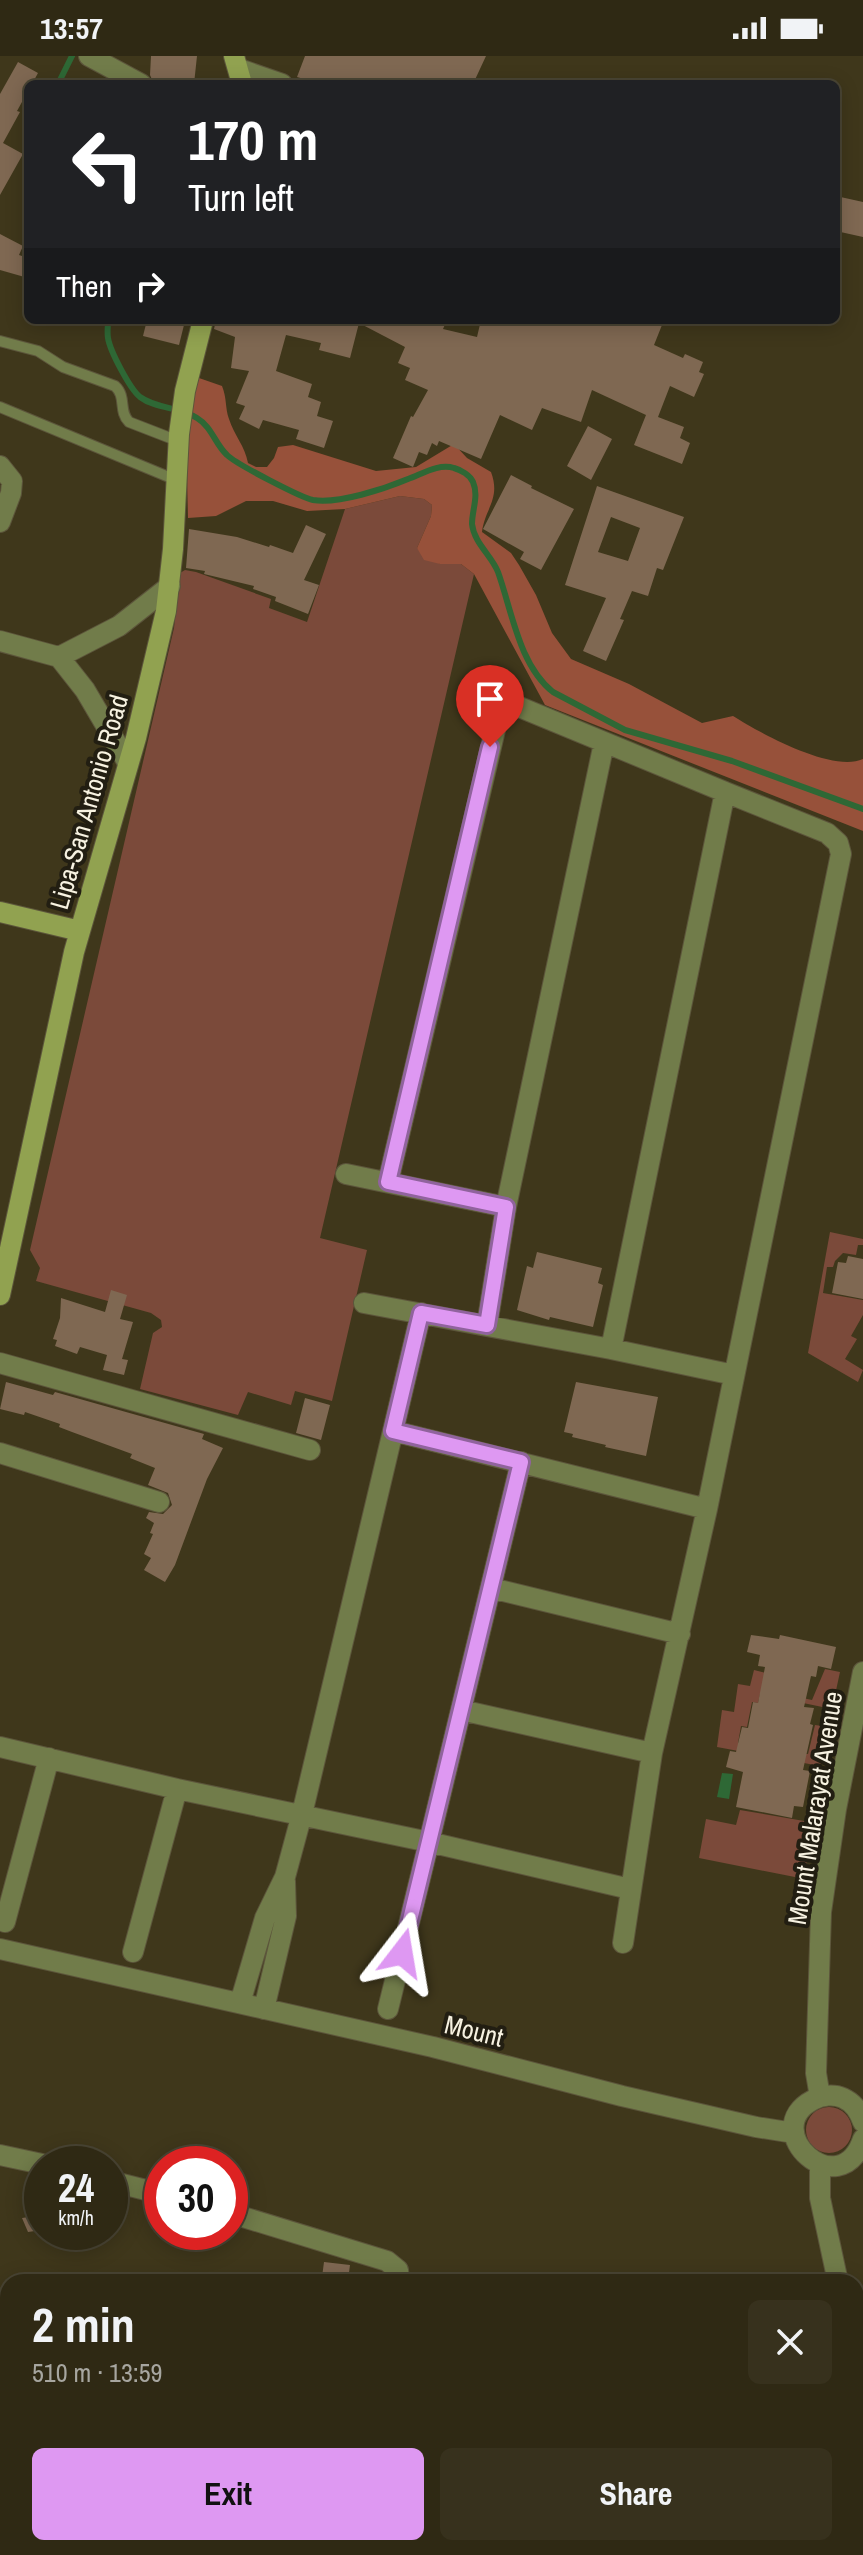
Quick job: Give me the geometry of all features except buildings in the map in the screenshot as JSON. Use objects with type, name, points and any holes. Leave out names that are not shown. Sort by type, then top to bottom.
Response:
[{"type":"main road","name":"Lipa-San Antonio Road","points":[[0,1295],[36,1120],[80,931],[128,763],[170,586],[179,438],[185,391],[202,324]]},
{"type":"main road","points":[[0,912],[80,931]]},
{"type":"street","points":[[89,56],[134,80]]},
{"type":"street","points":[[238,70],[269,80]]},
{"type":"street","points":[[0,466],[12,481],[11,493],[0,522]]},
{"type":"street","points":[[59,657],[119,626],[170,586]]},
{"type":"street","points":[[0,641],[59,657],[85,690],[128,763]]},
{"type":"street","points":[[388,1182],[500,709],[505,705],[517,706],[827,833],[838,843],[841,854],[707,1509],[652,1753],[623,1943]]},
{"type":"street","points":[[487,1325],[506,1207],[604,743]]},
{"type":"street","points":[[611,1349],[725,792]]},
{"type":"street","points":[[346,1174],[506,1207]]},
{"type":"street","points":[[364,1303],[734,1375]]},
{"type":"street","points":[[240,2003],[265,1918],[285,1877],[302,1814],[421,1313]]},
{"type":"street","points":[[0,1363],[310,1450]]},
{"type":"street","points":[[393,1431],[707,1509]]},
{"type":"street","points":[[0,1453],[159,1502]]},
{"type":"street","points":[[388,2009],[521,1462]]},
{"type":"street","points":[[491,1588],[680,1634]]},
{"type":"street","name":"Mount Malarayat Avenue","points":[[820,2097],[816,2073],[821,1912],[836,1809],[863,1672]]},
{"type":"street","points":[[461,1710],[652,1753]]},
{"type":"street","points":[[0,1747],[630,1889]]},
{"type":"street","points":[[5,1922],[49,1758]]},
{"type":"street","points":[[133,1952],[177,1789]]},
{"type":"street","points":[[264,2009],[286,1916],[285,1877]]},
{"type":"street","name":"Mount","points":[[0,1949],[433,2047],[622,2096],[794,2133]]},
{"type":"street","points":[[863,2122],[849,2102],[837,2096],[820,2097],[802,2109],[794,2133],[804,2155],[820,2165],[835,2165],[848,2160],[863,2139]]},
{"type":"street","points":[[0,2155],[24,2160]]},
{"type":"street","points":[[820,2165],[820,2198],[836,2274]]},
{"type":"street","points":[[248,2219],[387,2261],[398,2274]]},
{"type":"lane","points":[[0,341],[38,351],[63,367],[115,386],[122,392],[124,418],[179,438]]},
{"type":"lane","points":[[0,407],[176,480]]},
{"type":"shaded area","points":[[199,378],[222,386],[231,425],[248,463],[256,467],[267,467],[278,447],[293,445],[376,471],[416,467],[454,444],[467,458],[491,472],[493,497],[482,532],[511,553],[536,595],[552,633],[571,659],[629,684],[702,723],[733,716],[778,741],[815,756],[833,761],[863,759],[863,831],[545,705],[474,574],[461,564],[424,560],[417,548],[431,516],[432,505],[424,499],[400,496],[345,509],[307,511],[273,501],[246,501],[216,516],[188,518],[189,430]]},
{"type":"shaded area","points":[[400,496],[424,499],[432,505],[431,516],[417,548],[440,564],[461,564],[474,574],[320,1238],[367,1250],[332,1401],[295,1391],[291,1405],[248,1392],[238,1415],[140,1389],[153,1333],[162,1327],[161,1320],[151,1313],[36,1281],[40,1268],[30,1250],[174,628],[180,573],[185,570],[196,572],[271,599],[269,608],[307,622],[345,509]]},
{"type":"shaded area","points":[[830,1232],[863,1239],[863,1245],[858,1245],[856,1255],[843,1253],[833,1267],[827,1267],[823,1293],[863,1300],[863,1315],[851,1336],[857,1339],[845,1359],[863,1370],[858,1382],[808,1353]]},
{"type":"shaded area","points":[[825,1669],[840,1672],[832,1709],[760,1694],[758,1703],[752,1702],[747,1727],[741,1726],[738,1743],[778,1752],[808,1754],[815,1725],[829,1727],[820,1766],[717,1747],[722,1710],[734,1712],[738,1684],[750,1686],[754,1670],[774,1675],[771,1691],[812,1700]]},
{"type":"shaded area","points":[[722,1773],[733,1774],[729,1799],[717,1797]]},
{"type":"shaded area","points":[[740,1810],[810,1822],[805,1879],[699,1858],[706,1819],[736,1825]]},
{"type":"shaded area","points":[[829,2107],[846,2113],[852,2130],[846,2147],[829,2153],[812,2147],[806,2130],[812,2113]]},
{"type":"waterway","points":[[60,80],[72,56]]},
{"type":"waterway","points":[[108,324],[112,352],[140,397],[197,418],[233,459],[307,498],[324,501],[348,498],[442,467],[454,468],[468,475],[475,492],[473,531],[498,572],[524,652],[541,681],[553,692],[625,730],[732,761],[863,809]]},
{"type":"route","points":[[402,1953],[521,1462],[393,1431],[421,1313],[487,1325],[506,1207],[388,1182],[490,747]]}]
